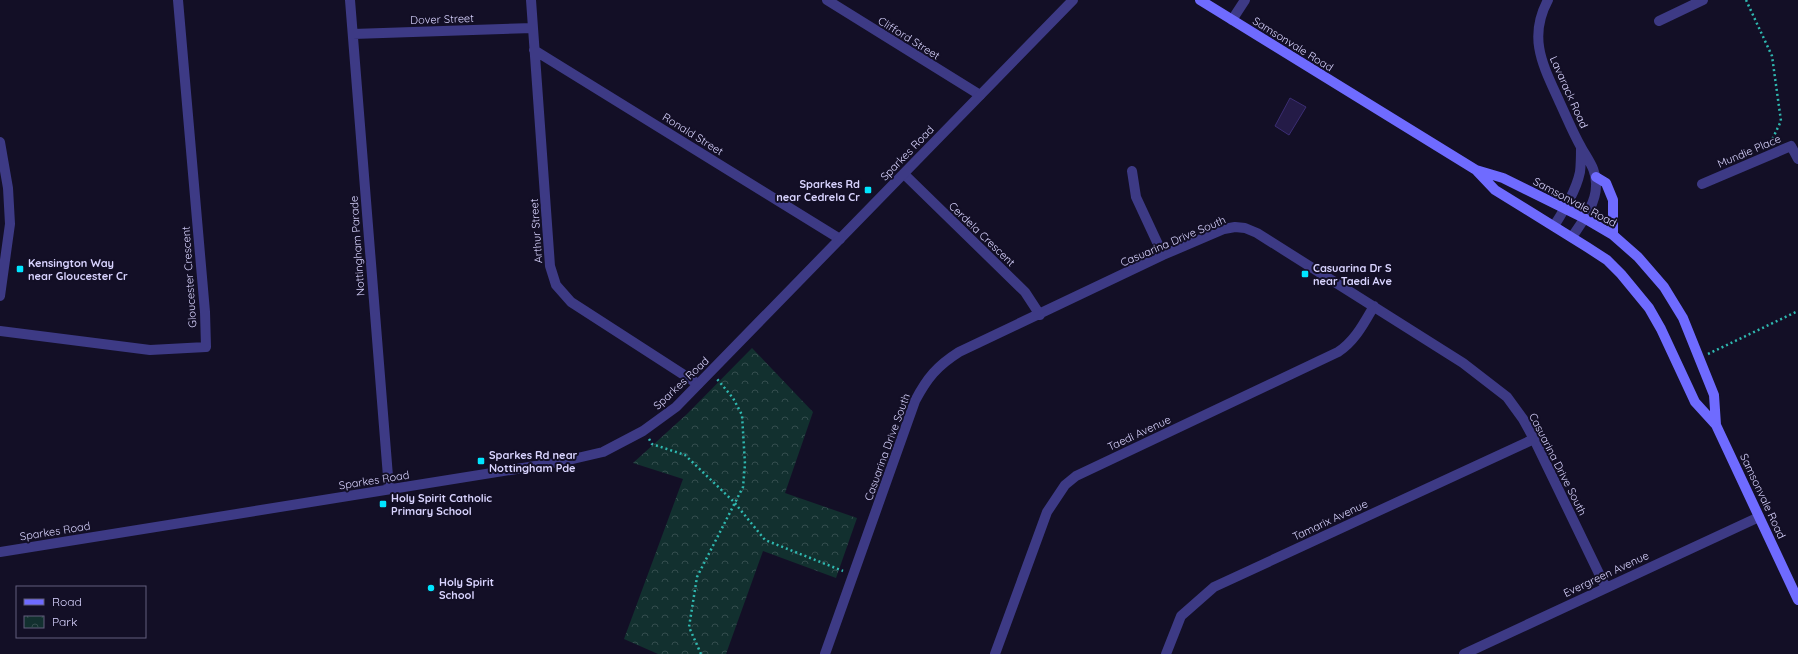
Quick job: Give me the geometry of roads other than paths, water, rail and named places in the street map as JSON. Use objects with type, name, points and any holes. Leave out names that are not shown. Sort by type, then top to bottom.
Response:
[{"type":"main road","name":"Samsonvale Road","points":[[1200,0],[1476,170],[1495,190],[1606,260],[1637,291],[1661,328],[1696,402],[1716,424],[1798,600]]},
{"type":"main road","name":"Samsonvale Road","points":[[1476,170],[1503,178],[1584,218],[1612,235],[1638,257],[1664,287],[1683,318],[1714,395],[1716,424]]},
{"type":"main road","points":[[1596,177],[1606,183],[1613,200],[1612,235]]},
{"type":"street","name":"Gloucester Crescent","points":[[0,331],[150,350],[206,347],[204,304],[178,0]]},
{"type":"street","name":"Nottingham Parade","points":[[350,0],[390,489]]},
{"type":"street","name":"Arthur Street","points":[[531,0],[550,266],[556,285],[571,302],[698,384]]},
{"type":"street","name":"Clifford Street","points":[[827,0],[980,95]]},
{"type":"street","name":"Sparkes Road","points":[[0,552],[560,462],[603,452],[643,431],[676,406],[1073,0]]},
{"type":"street","points":[[1232,20],[1245,0]]},
{"type":"street","points":[[1659,21],[1703,0]]},
{"type":"street","name":"Lavarack Road","points":[[1545,1],[1538,27],[1540,55],[1581,147],[1591,162],[1596,177],[1596,191],[1584,218],[1572,238]]},
{"type":"street","name":"Dover Street","points":[[353,34],[533,28]]},
{"type":"street","name":"Ronald Street","points":[[534,50],[840,239]]},
{"type":"street","points":[[0,142],[8,188],[10,224],[0,296]]},
{"type":"street","name":"Mundie Place","points":[[1702,184],[1791,146],[1798,159]]},
{"type":"street","name":"Lavarack Road","points":[[1554,226],[1565,208],[1579,175],[1581,147]]},
{"type":"street","points":[[1132,171],[1136,197],[1163,255]]},
{"type":"street","name":"Cerdela Crescent","points":[[904,174],[1025,292],[1040,315]]},
{"type":"street","name":"Casuarina Drive South","points":[[825,654],[915,402],[923,386],[943,363],[959,352],[1040,315],[1163,255],[1224,229],[1235,227],[1246,228],[1257,233],[1374,306],[1463,363],[1507,398],[1523,419],[1534,439],[1606,588]]},
{"type":"street","name":"Taedi Avenue","points":[[995,654],[1047,512],[1065,485],[1076,476],[1338,352],[1348,346],[1356,336],[1374,306]]},
{"type":"street","name":"Tamarix Avenue","points":[[1166,654],[1181,616],[1214,587],[1534,439]]},
{"type":"street","name":"Evergreen Avenue","points":[[1464,654],[1759,517]]},
{"type":"place","name":"Sparkes Rd near Cedrela Cr","points":[[868,190]]},
{"type":"place","name":"Kensington Way near Gloucester Cr","points":[[20,269]]},
{"type":"place","name":"Casuarina Dr S near Taedi Ave","points":[[1305,274]]},
{"type":"place","name":"Sparkes Rd near Nottingham Pde","points":[[481,461]]},
{"type":"place","name":"Holy Spirit Catholic Primary School","points":[[383,504]]},
{"type":"place","name":"Holy Spirit School","points":[[431,588]]}]
